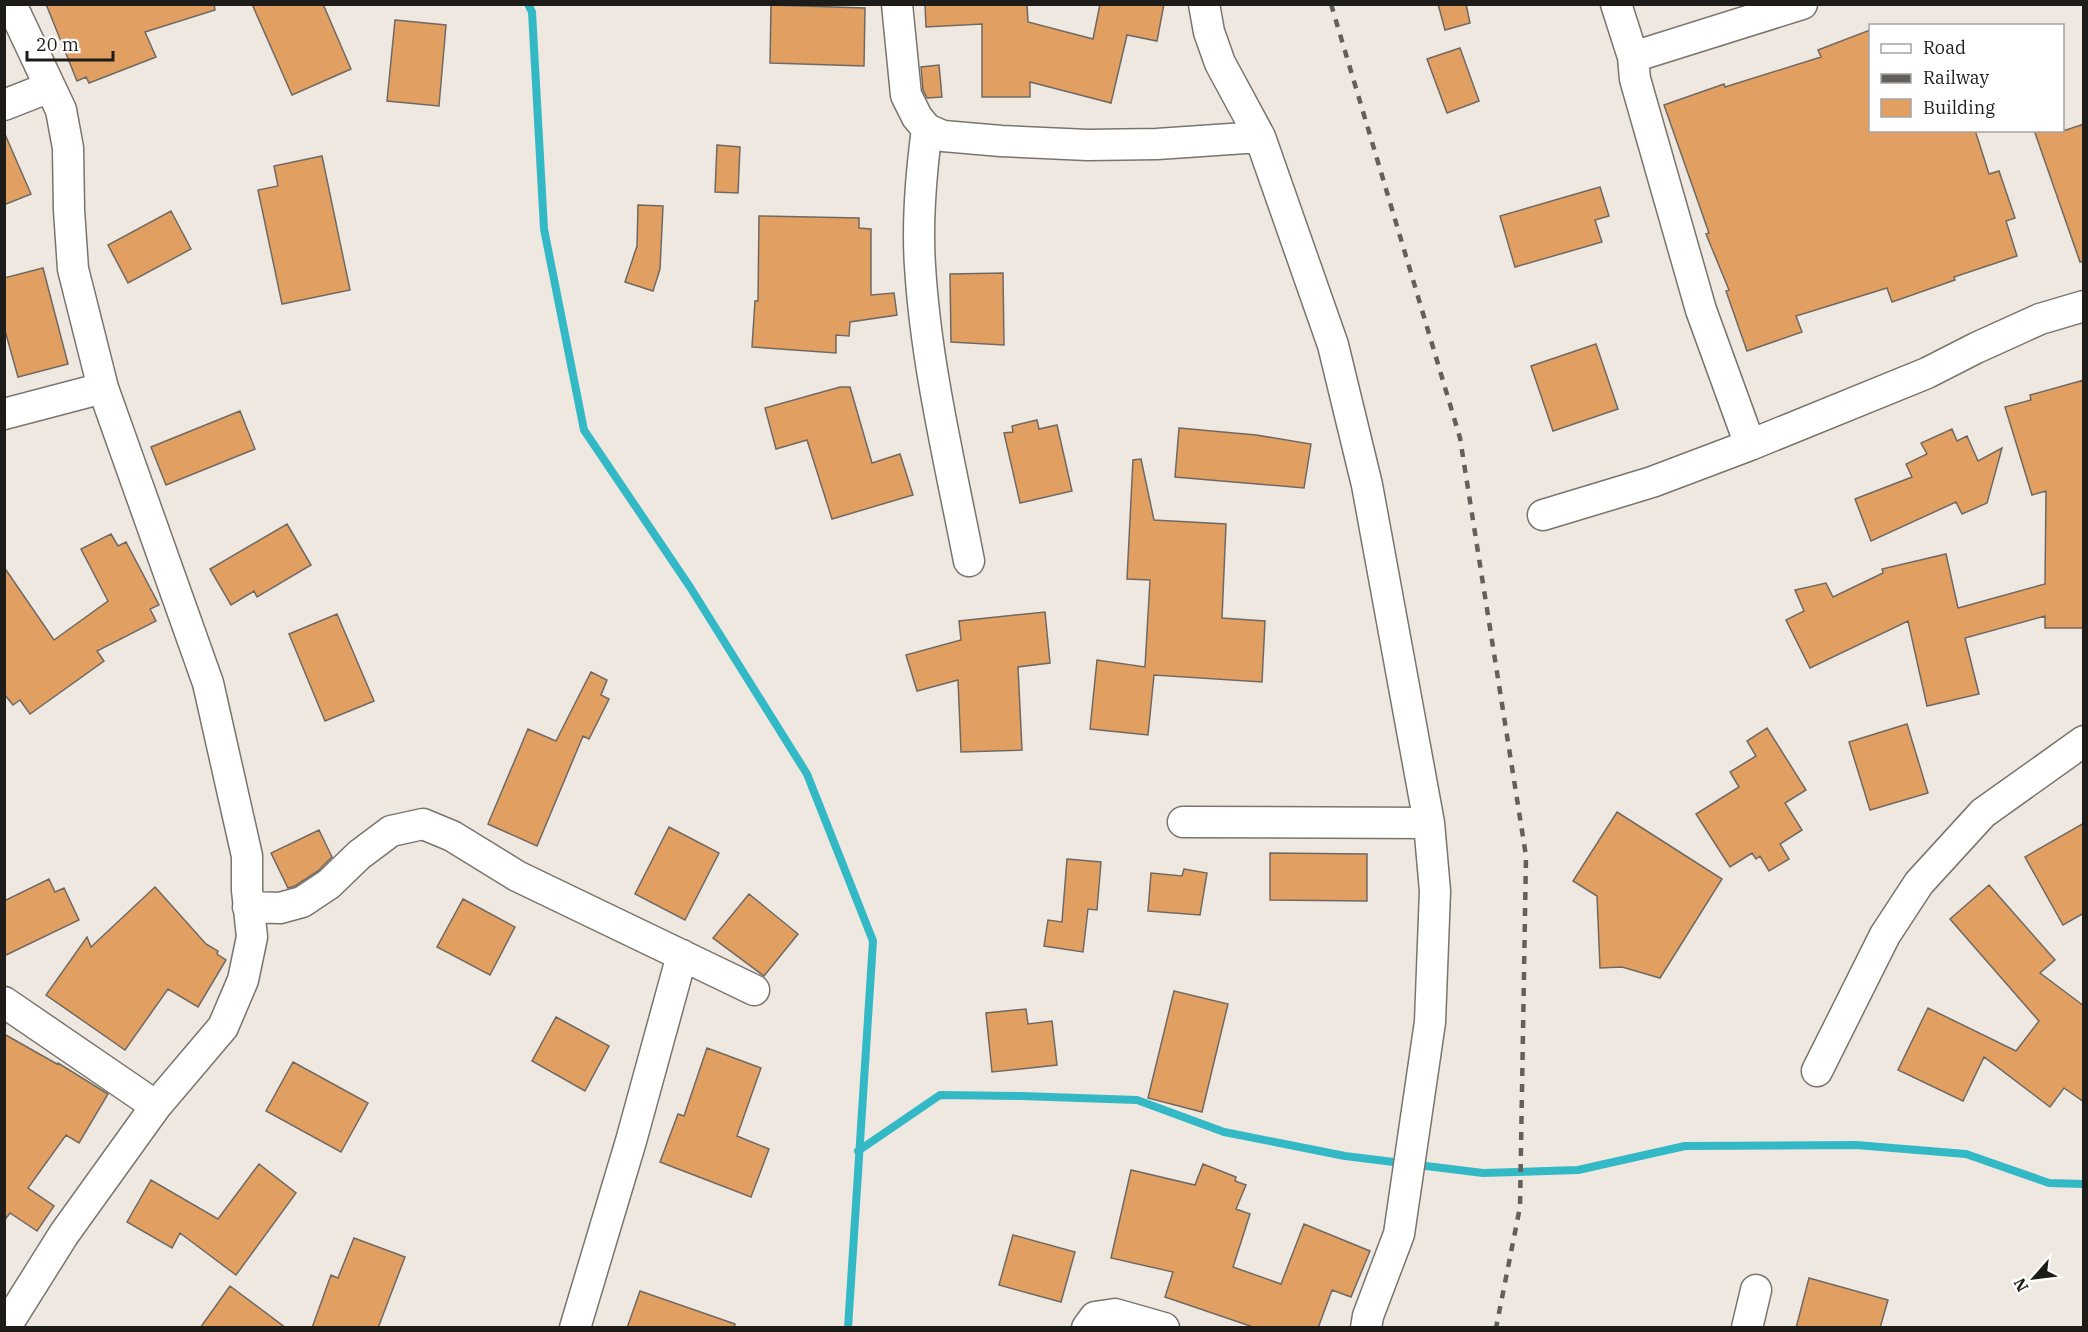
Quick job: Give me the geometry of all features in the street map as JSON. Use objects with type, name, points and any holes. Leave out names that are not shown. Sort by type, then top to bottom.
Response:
[{"type":"street","points":[[5,1328],[64,1234],[156,1106],[223,1027],[243,980],[252,937],[248,907],[247,856],[208,683],[103,388],[73,269],[68,148],[62,110],[11,4]]},
{"type":"street","points":[[897,4],[906,95],[917,117],[927,129],[943,136],[1088,145],[1157,144],[1260,137]]},
{"type":"street","points":[[1204,4],[1209,32],[1220,63],[1260,137],[1333,345],[1367,485],[1429,823],[1435,891],[1430,1022],[1400,1234],[1368,1316],[1366,1328]]},
{"type":"street","points":[[1616,4],[1701,310],[1750,445]]},
{"type":"street","points":[[1632,57],[1802,4]]},
{"type":"street","points":[[4,105],[50,87]]},
{"type":"street","points":[[927,129],[921,174],[920,266],[933,378],[969,561]]},
{"type":"street","points":[[1543,514],[1652,482],[1750,445],[1927,373],[2040,319],[2084,306]]},
{"type":"street","points":[[4,414],[103,388]]},
{"type":"street","points":[[1817,1071],[1885,935],[1918,883],[1983,813],[2084,741]]},
{"type":"street","points":[[1183,822],[1429,823]]},
{"type":"street","points":[[248,907],[280,908],[302,902],[329,884],[359,855],[391,831],[423,824],[452,836],[517,876],[754,990]]},
{"type":"street","points":[[575,1328],[631,1141],[682,955]]},
{"type":"street","points":[[4,1002],[156,1106]]},
{"type":"street","points":[[1747,1328],[1756,1290]]},
{"type":"street","points":[[1087,1328],[1095,1317],[1115,1314],[1164,1328]]},
{"type":"building","points":[[46,4],[214,4],[215,10],[145,32],[156,57],[89,83],[86,77],[77,81]]},
{"type":"building","points":[[252,4],[323,4],[351,69],[292,95]]},
{"type":"building","points":[[925,4],[1027,4],[1028,22],[1093,39],[1100,4],[1164,4],[1157,41],[1127,35],[1111,103],[1030,82],[1030,97],[982,97],[982,24],[926,27]]},
{"type":"building","points":[[1438,4],[1466,4],[1470,23],[1445,30]]},
{"type":"building","points":[[771,5],[865,8],[864,66],[770,63]]},
{"type":"building","points":[[395,20],[446,25],[439,106],[387,101]]},
{"type":"building","points":[[1869,30],[1869,132],[1976,132],[1989,174],[1999,171],[2015,218],[2006,221],[2017,256],[1954,277],[1955,280],[1892,302],[1887,288],[1796,316],[1802,332],[1747,351],[1726,291],[1729,290],[1706,234],[1709,233],[1664,105],[1724,84],[1725,87],[1821,57],[1818,50]]},
{"type":"building","points":[[1460,48],[1479,101],[1447,113],[1427,59]]},
{"type":"building","points":[[939,65],[942,97],[927,98],[923,90],[921,67]]},
{"type":"building","points":[[2084,124],[2084,261],[2080,262],[2035,132],[2064,132]]},
{"type":"building","points":[[4,132],[31,194],[4,205]]},
{"type":"building","points":[[717,145],[740,147],[738,193],[715,192]]},
{"type":"building","points":[[322,156],[350,290],[282,304],[258,190],[278,186],[274,166]]},
{"type":"building","points":[[1600,187],[1609,216],[1595,220],[1602,242],[1515,267],[1500,216]]},
{"type":"building","points":[[638,205],[663,206],[660,269],[653,291],[625,282],[637,246]]},
{"type":"building","points":[[171,211],[191,249],[128,283],[108,245]]},
{"type":"building","points":[[759,216],[859,218],[859,228],[871,229],[871,295],[894,293],[897,315],[850,322],[849,336],[836,335],[836,353],[752,347],[755,301],[758,301]]},
{"type":"building","points":[[43,268],[68,364],[18,377],[4,327],[4,278]]},
{"type":"building","points":[[1003,273],[1004,345],[951,342],[950,274]]},
{"type":"building","points":[[1596,344],[1618,409],[1553,431],[1531,366]]},
{"type":"building","points":[[2084,380],[2084,628],[2045,628],[2045,616],[1965,638],[1979,694],[1927,706],[1908,621],[1810,668],[1786,620],[1804,611],[1795,590],[1826,583],[1833,597],[1883,573],[1882,569],[1946,554],[1958,608],[2045,584],[2046,491],[2032,495],[2005,407],[2031,400],[2030,395]]},
{"type":"building","points":[[840,387],[850,387],[872,463],[900,454],[913,495],[832,519],[807,440],[776,449],[765,408]]},
{"type":"building","points":[[240,411],[255,449],[166,485],[151,447]]},
{"type":"building","points":[[1037,420],[1039,429],[1057,425],[1072,491],[1020,503],[1004,433],[1013,432],[1012,426]]},
{"type":"building","points":[[1179,428],[1256,435],[1311,444],[1304,488],[1175,477]]},
{"type":"building","points":[[1952,429],[1957,441],[1967,436],[1978,461],[2002,448],[1987,503],[1962,514],[1956,502],[1871,541],[1855,499],[1912,477],[1906,464],[1927,454],[1921,443]]},
{"type":"building","points":[[1141,459],[1154,520],[1226,524],[1222,618],[1265,621],[1262,682],[1154,675],[1148,735],[1090,729],[1097,660],[1145,667],[1150,580],[1127,579],[1133,460]]},
{"type":"building","points":[[287,524],[311,565],[257,597],[254,591],[231,605],[210,569]]},
{"type":"building","points":[[111,534],[118,546],[126,542],[159,605],[150,609],[156,621],[97,651],[104,661],[30,714],[20,700],[13,705],[4,694],[4,567],[54,640],[108,601],[81,549]]},
{"type":"building","points":[[1045,612],[1050,663],[1018,667],[1022,750],[961,752],[958,680],[917,691],[906,655],[961,640],[959,621]]},
{"type":"building","points":[[337,614],[374,701],[325,721],[289,634]]},
{"type":"building","points":[[591,672],[607,680],[601,695],[609,699],[589,739],[583,736],[537,846],[488,824],[528,729],[556,741]]},
{"type":"building","points":[[1907,724],[1928,793],[1870,810],[1849,742]]},
{"type":"building","points":[[1767,728],[1806,790],[1785,803],[1802,830],[1780,844],[1789,859],[1769,871],[1760,856],[1756,859],[1752,853],[1730,867],[1696,814],[1739,787],[1730,772],[1756,756],[1747,741]]},
{"type":"building","points":[[1617,812],[1722,879],[1660,978],[1622,967],[1600,968],[1597,896],[1573,881]]},
{"type":"building","points":[[2084,823],[2084,913],[2063,925],[2025,857]]},
{"type":"building","points":[[669,827],[719,853],[685,920],[635,894]]},
{"type":"building","points":[[319,830],[332,857],[318,871],[288,888],[271,853]]},
{"type":"building","points":[[1270,853],[1367,854],[1367,901],[1270,900]]},
{"type":"building","points":[[1067,859],[1101,862],[1097,910],[1088,909],[1083,952],[1044,946],[1048,920],[1062,922]]},
{"type":"building","points":[[1184,869],[1207,873],[1200,915],[1148,911],[1151,873],[1182,876]]},
{"type":"building","points":[[49,879],[55,892],[64,888],[79,920],[4,956],[4,901]]},
{"type":"building","points":[[1989,885],[2055,960],[2040,973],[2084,1006],[2084,1102],[2064,1088],[2050,1107],[1984,1057],[1963,1101],[1898,1070],[1928,1008],[2016,1051],[2039,1021],[1950,919]]},
{"type":"building","points":[[155,887],[206,944],[218,951],[217,954],[226,960],[198,1007],[168,989],[125,1050],[46,995],[87,937],[91,947]]},
{"type":"building","points":[[749,894],[798,934],[764,976],[713,938]]},
{"type":"building","points":[[463,899],[515,927],[490,975],[437,947]]},
{"type":"building","points":[[1174,991],[1228,1004],[1202,1112],[1148,1098]]},
{"type":"building","points":[[1026,1009],[1028,1024],[1052,1021],[1057,1065],[992,1072],[986,1013]]},
{"type":"building","points":[[556,1017],[609,1046],[585,1091],[532,1061]]},
{"type":"building","points":[[4,1034],[58,1063],[108,1094],[79,1143],[66,1135],[28,1188],[54,1206],[37,1231],[10,1213],[4,1221]]},
{"type":"building","points":[[707,1048],[761,1068],[737,1136],[769,1149],[751,1197],[660,1162],[678,1114],[684,1116]]},
{"type":"building","points":[[293,1062],[368,1103],[341,1152],[266,1111]]},
{"type":"building","points":[[259,1164],[296,1193],[236,1275],[180,1233],[172,1248],[127,1222],[151,1180],[218,1219]]},
{"type":"building","points":[[1203,1164],[1236,1177],[1235,1181],[1246,1185],[1236,1209],[1250,1214],[1233,1267],[1281,1284],[1304,1224],[1370,1251],[1351,1297],[1332,1290],[1318,1328],[1256,1328],[1165,1297],[1173,1272],[1111,1258],[1131,1170],[1195,1185]]},
{"type":"building","points":[[1013,1235],[1075,1252],[1061,1302],[999,1285]]},
{"type":"building","points":[[354,1238],[405,1257],[378,1328],[312,1328],[331,1275],[338,1278]]},
{"type":"building","points":[[1809,1278],[1888,1300],[1880,1328],[1796,1328]]},
{"type":"building","points":[[230,1286],[286,1328],[200,1328]]},
{"type":"building","points":[[640,1291],[735,1324],[734,1328],[627,1328]]},
{"type":"waterway","points":[[528,4],[532,12],[544,229],[584,430],[690,587],[807,774],[873,941],[848,1328]]},
{"type":"waterway","points":[[858,1151],[940,1095],[1021,1096],[1137,1100],[1224,1132],[1345,1156],[1483,1173],[1578,1170],[1685,1146],[1856,1145],[1966,1154],[2049,1183],[2084,1184]]},
{"type":"railway","points":[[1331,4],[1460,438],[1526,856],[1520,1207],[1496,1328]]}]
